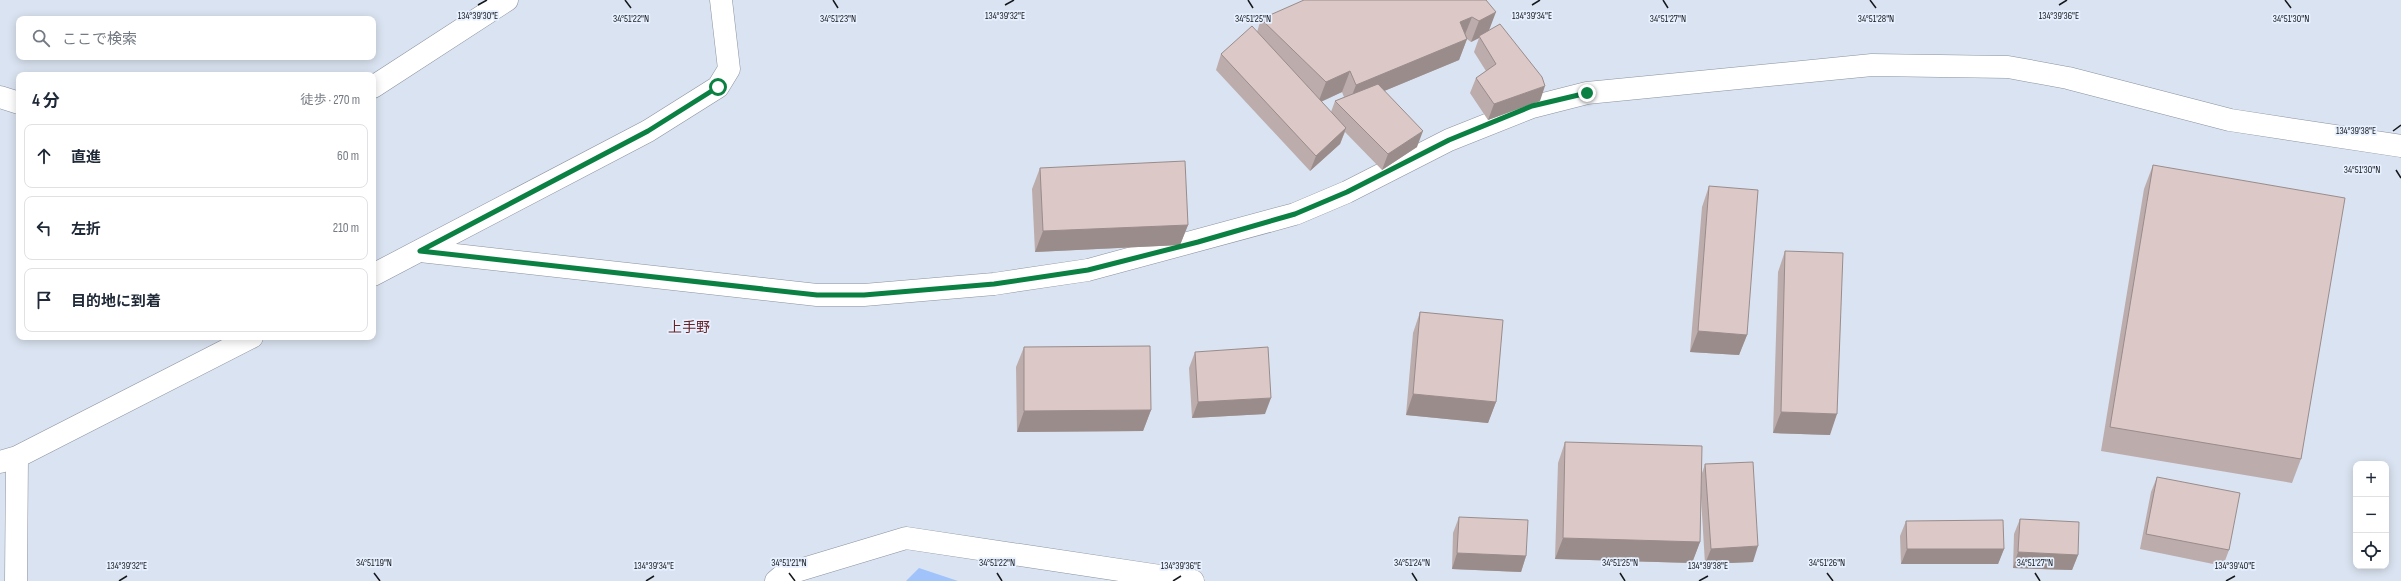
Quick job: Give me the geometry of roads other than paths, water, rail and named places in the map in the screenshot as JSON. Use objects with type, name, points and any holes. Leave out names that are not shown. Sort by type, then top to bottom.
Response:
[{"type":"street","points":[[376,85],[507,0]]},
{"type":"street","points":[[376,273],[648,131],[718,87],[729,69],[721,0]]},
{"type":"street","points":[[420,251],[817,295],[864,295],[994,284],[1088,270],[1295,214],[1347,192],[1456,138],[1532,106],[1587,93],[1872,65],[2008,67],[2068,78],[2230,120],[2401,146]]},
{"type":"street","points":[[0,97],[16,102]]},
{"type":"street","points":[[16,581],[9,460],[246,340]]},
{"type":"street","points":[[776,581],[783,575],[906,538],[1193,581]]},
{"type":"district","name":"上手野","points":[[689,327]]}]
